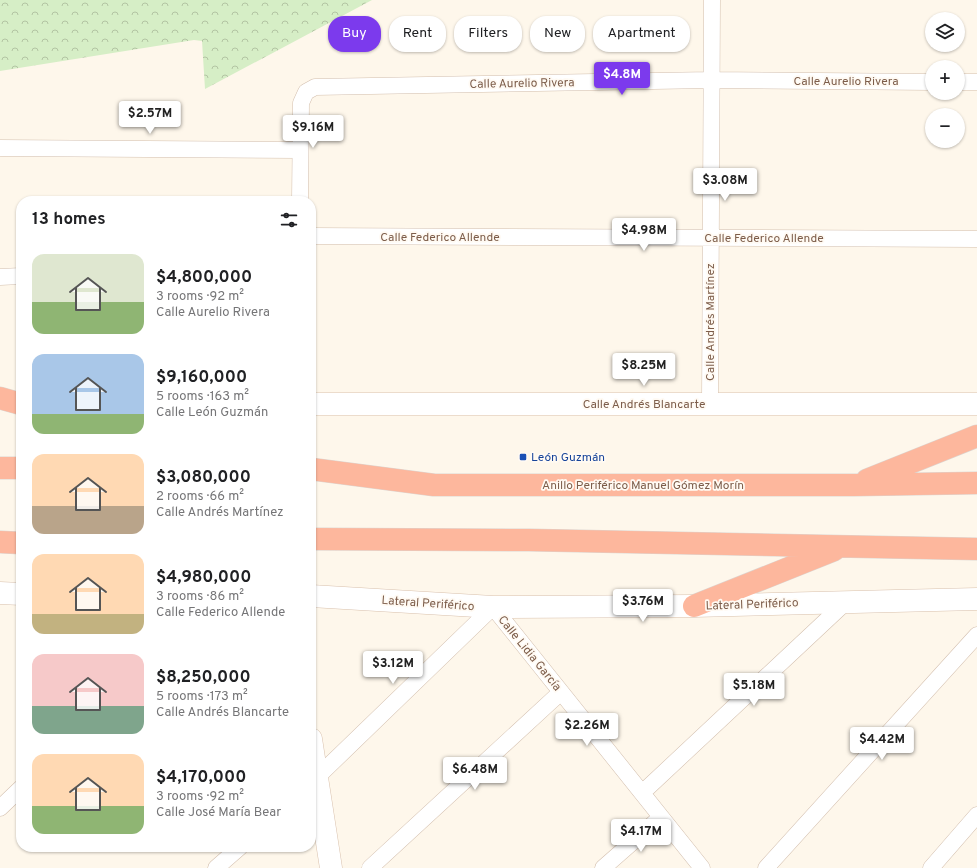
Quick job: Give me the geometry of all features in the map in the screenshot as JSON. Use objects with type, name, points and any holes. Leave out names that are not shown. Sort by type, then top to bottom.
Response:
[{"type":"highway","points":[[0,398],[16,403]]},
{"type":"highway","points":[[854,486],[977,436]]},
{"type":"highway","points":[[0,468],[16,468]]},
{"type":"highway","name":"Anillo Periférico Manuel Gómez Morín","points":[[316,470],[434,485],[854,486],[977,483]]},
{"type":"highway","points":[[316,539],[537,540],[977,549]]},
{"type":"highway","points":[[0,542],[16,543]]},
{"type":"highway","points":[[694,606],[842,547]]},
{"type":"street","name":"Calle Andrés Martínez","points":[[710,404],[712,0]]},
{"type":"street","name":"Calle Aurelio Rivera","points":[[299,150],[301,103],[306,92],[316,87],[711,80],[925,82]]},
{"type":"street","points":[[965,82],[977,82]]},
{"type":"street","points":[[0,148],[299,150],[300,196]]},
{"type":"street","name":"Calle Federico Allende","points":[[316,236],[977,239]]},
{"type":"street","points":[[0,277],[16,276]]},
{"type":"street","points":[[0,392],[16,393]]},
{"type":"street","name":"Calle Andrés Blancarte","points":[[316,404],[977,404]]},
{"type":"street","points":[[0,593],[16,594]]},
{"type":"street","name":"Lateral Periférico","points":[[316,596],[493,607],[694,606],[847,601],[977,599]]},
{"type":"street","points":[[642,793],[847,601]]},
{"type":"street","points":[[316,778],[493,607]]},
{"type":"street","name":"Calle Lidia García","points":[[493,607],[702,868]]},
{"type":"street","points":[[766,868],[977,635]]},
{"type":"street","points":[[370,868],[561,692]]},
{"type":"street","points":[[316,790],[331,868]]},
{"type":"street","points":[[0,808],[16,793]]},
{"type":"street","points":[[931,868],[977,816]]},
{"type":"street","points":[[603,868],[661,817]]},
{"type":"street","points":[[216,868],[234,852]]},
{"type":"green space","points":[[0,0],[372,0],[342,16],[328,16],[328,23],[205,89],[202,41],[194,40],[0,71]]},
{"type":"place","name":"León Guzmán","points":[[523,457]]}]
